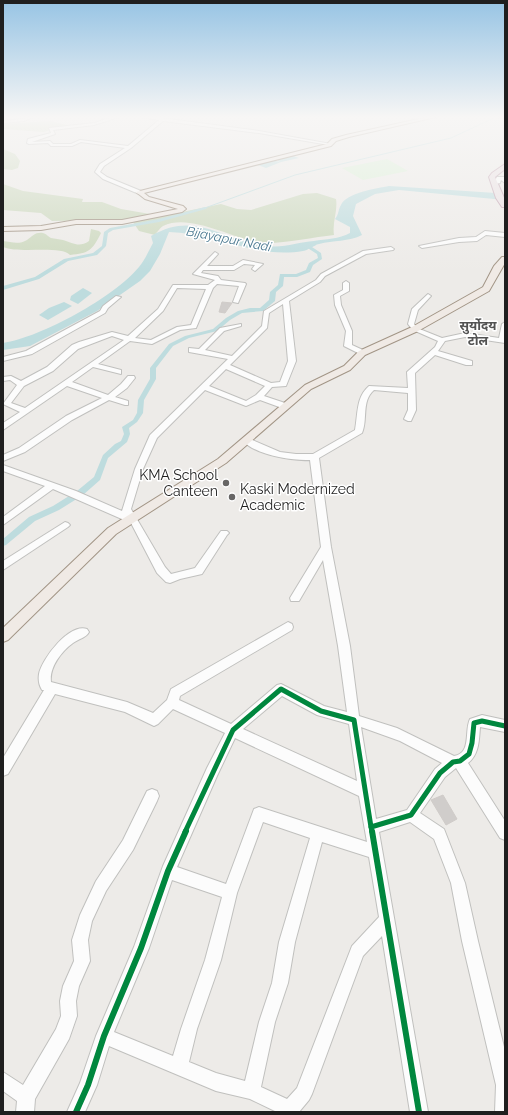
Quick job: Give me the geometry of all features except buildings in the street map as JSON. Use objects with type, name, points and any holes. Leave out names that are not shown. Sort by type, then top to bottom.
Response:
[{"type":"highway","points":[[502,168],[492,176],[495,186],[505,205]]},
{"type":"main road","points":[[139,192],[234,168]]},
{"type":"main road","points":[[3,228],[41,228],[76,222],[127,221],[183,209],[178,206],[147,198],[139,192]]},
{"type":"main road","points":[[3,636],[112,531],[130,518],[177,491],[206,470],[222,462],[236,448],[247,441],[308,386],[347,368],[362,352],[415,329],[486,289],[492,282],[497,265],[505,259]]},
{"type":"street","points":[[101,168],[97,172],[105,178],[139,192]]},
{"type":"street","points":[[495,186],[499,178],[502,178],[505,182]]},
{"type":"street","points":[[422,246],[459,240],[473,240],[485,233],[505,236]]},
{"type":"street","points":[[130,518],[126,509],[153,437],[265,327],[266,312],[361,254],[370,250],[391,249]]},
{"type":"street","points":[[25,411],[7,403],[13,392],[21,384],[50,370],[75,347],[109,334],[129,339],[152,342],[179,328],[193,328],[213,284],[218,280],[216,277],[196,275],[215,254]]},
{"type":"street","points":[[202,268],[232,269],[242,262],[261,264],[255,269]]},
{"type":"street","points":[[346,283],[346,291],[337,295],[338,305],[348,331],[348,346],[362,352]]},
{"type":"street","points":[[3,427],[129,339],[161,310],[175,286],[243,284],[236,302]]},
{"type":"street","points":[[428,296],[415,309],[411,324],[415,329],[442,340]]},
{"type":"street","points":[[3,359],[17,357],[34,351],[43,344],[78,324],[103,312],[105,307],[118,297]]},
{"type":"street","points":[[225,366],[270,385],[283,384],[292,360],[286,299]]},
{"type":"street","points":[[408,418],[412,410],[411,372],[433,352],[442,340],[449,336],[467,335],[503,340],[505,324]]},
{"type":"street","points":[[201,351],[222,329],[239,325]]},
{"type":"street","points":[[192,350],[233,358]]},
{"type":"street","points":[[433,352],[470,363]]},
{"type":"street","points":[[93,365],[118,372]]},
{"type":"street","points":[[3,458],[22,450],[69,418],[108,398],[124,386],[131,378]]},
{"type":"street","points":[[3,379],[15,379],[21,384]]},
{"type":"street","points":[[66,383],[125,403]]},
{"type":"street","points":[[205,386],[246,404],[259,397],[270,385]]},
{"type":"street","points":[[247,441],[261,449],[277,455],[314,457],[326,453],[348,435],[359,431],[364,398],[369,390],[372,388],[412,390]]},
{"type":"street","points":[[259,397],[285,406]]},
{"type":"street","points":[[314,457],[326,547],[344,646],[364,791],[419,1112]]},
{"type":"street","points":[[3,468],[77,495],[130,518],[134,521],[161,570],[170,579],[178,575],[198,571],[224,533]]},
{"type":"street","points":[[3,522],[51,486]]},
{"type":"street","points":[[3,566],[65,525]]},
{"type":"street","points":[[295,598],[326,547]]},
{"type":"street","points":[[83,632],[66,642],[52,659],[44,675],[43,681],[46,686],[127,707],[154,720],[172,703],[175,693],[288,627]]},
{"type":"street","points":[[3,770],[52,688]]},
{"type":"street","points":[[76,1112],[88,1085],[104,1036],[136,962],[168,871],[233,730],[281,689],[321,711],[371,723],[410,739],[457,762],[505,833]]},
{"type":"street","points":[[172,703],[364,791]]},
{"type":"street","points":[[371,827],[411,815],[440,773],[457,762],[466,759],[470,753],[474,723],[482,721],[505,726]]},
{"type":"street","points":[[3,1081],[26,1108],[69,1016],[68,1001],[71,986],[82,961],[80,940],[92,904],[128,845],[152,796]]},
{"type":"street","points":[[180,1067],[189,1029],[213,960],[230,893],[259,814],[375,852]]},
{"type":"street","points":[[411,815],[439,834],[458,884],[470,941],[505,1085],[504,1112]]},
{"type":"street","points":[[251,1091],[267,1022],[280,983],[287,942],[318,833]]},
{"type":"street","points":[[168,871],[230,893]]},
{"type":"street","points":[[104,1036],[216,1082],[251,1091],[290,1111],[303,1094],[357,951],[386,920]]},
{"type":"green space","points":[[3,168],[18,168],[12,170]]},
{"type":"green space","points":[[342,168],[403,168],[408,171],[363,180]]},
{"type":"green space","points":[[3,184],[23,191],[83,199],[82,202],[102,202],[121,209],[150,214],[124,220],[52,221],[41,213],[3,210]]},
{"type":"green space","points":[[317,193],[336,199],[334,235],[268,243],[256,242],[201,225],[188,223],[175,223],[163,226],[155,235],[139,231],[133,222],[221,204],[237,209],[251,210],[303,194]]},
{"type":"green space","points":[[91,229],[101,233],[95,244],[89,250],[82,253],[70,255],[65,252],[58,251],[19,250],[3,247],[3,241],[15,243],[21,242],[40,233],[43,233],[51,238],[79,245],[89,241]]},
{"type":"water","name":"Bijayapur Nadi","points":[[389,186],[496,193],[505,195],[505,200],[399,190],[375,194],[356,204],[353,216],[362,235],[352,239],[324,243],[303,251],[286,253],[252,249],[186,233],[169,232],[160,254],[150,271],[140,281],[97,311],[30,346],[3,350],[3,343],[37,333],[57,324],[95,303],[113,291],[128,279],[139,267],[153,243],[151,236],[167,229],[182,226],[196,226],[210,229],[237,239],[268,246],[286,246],[337,238],[350,233],[350,227],[335,219],[344,201],[355,194]]},
{"type":"water","points":[[83,288],[92,293],[78,304],[70,300],[71,296]]},
{"type":"water","points":[[64,302],[72,306],[48,320],[39,315],[49,308]]},
{"type":"waterway","points":[[205,208],[295,175],[324,168]]},
{"type":"waterway","points":[[3,288],[37,278],[66,260],[95,254],[104,246],[106,232],[112,229],[182,215],[205,208]]},
{"type":"waterway","points":[[3,543],[32,519],[56,508],[80,493],[97,478],[105,457],[124,442],[127,434],[125,427],[135,421],[140,413],[141,400],[153,379],[153,368],[171,345],[187,337],[215,330],[228,319],[240,312],[261,310],[272,301],[273,292],[280,286],[282,275],[297,276],[308,271],[311,264],[320,258],[319,253],[308,247],[314,245]]},
{"type":"cycle path","points":[[76,1112],[88,1085],[104,1036],[141,948],[168,871],[212,772],[233,730],[281,689],[321,711],[354,720],[371,827]]},
{"type":"cycle path","points":[[419,1112],[371,827],[411,815],[440,773],[453,762],[460,761],[469,754],[472,743],[474,723],[482,721],[505,726]]},
{"type":"place","name":"KMA School Canteen","points":[[226,483]]},
{"type":"place","name":"Kaski Modernized Academic","points":[[232,497]]},
{"type":"district","name":"सुर्योदय टोल","points":[[478,332]]}]
